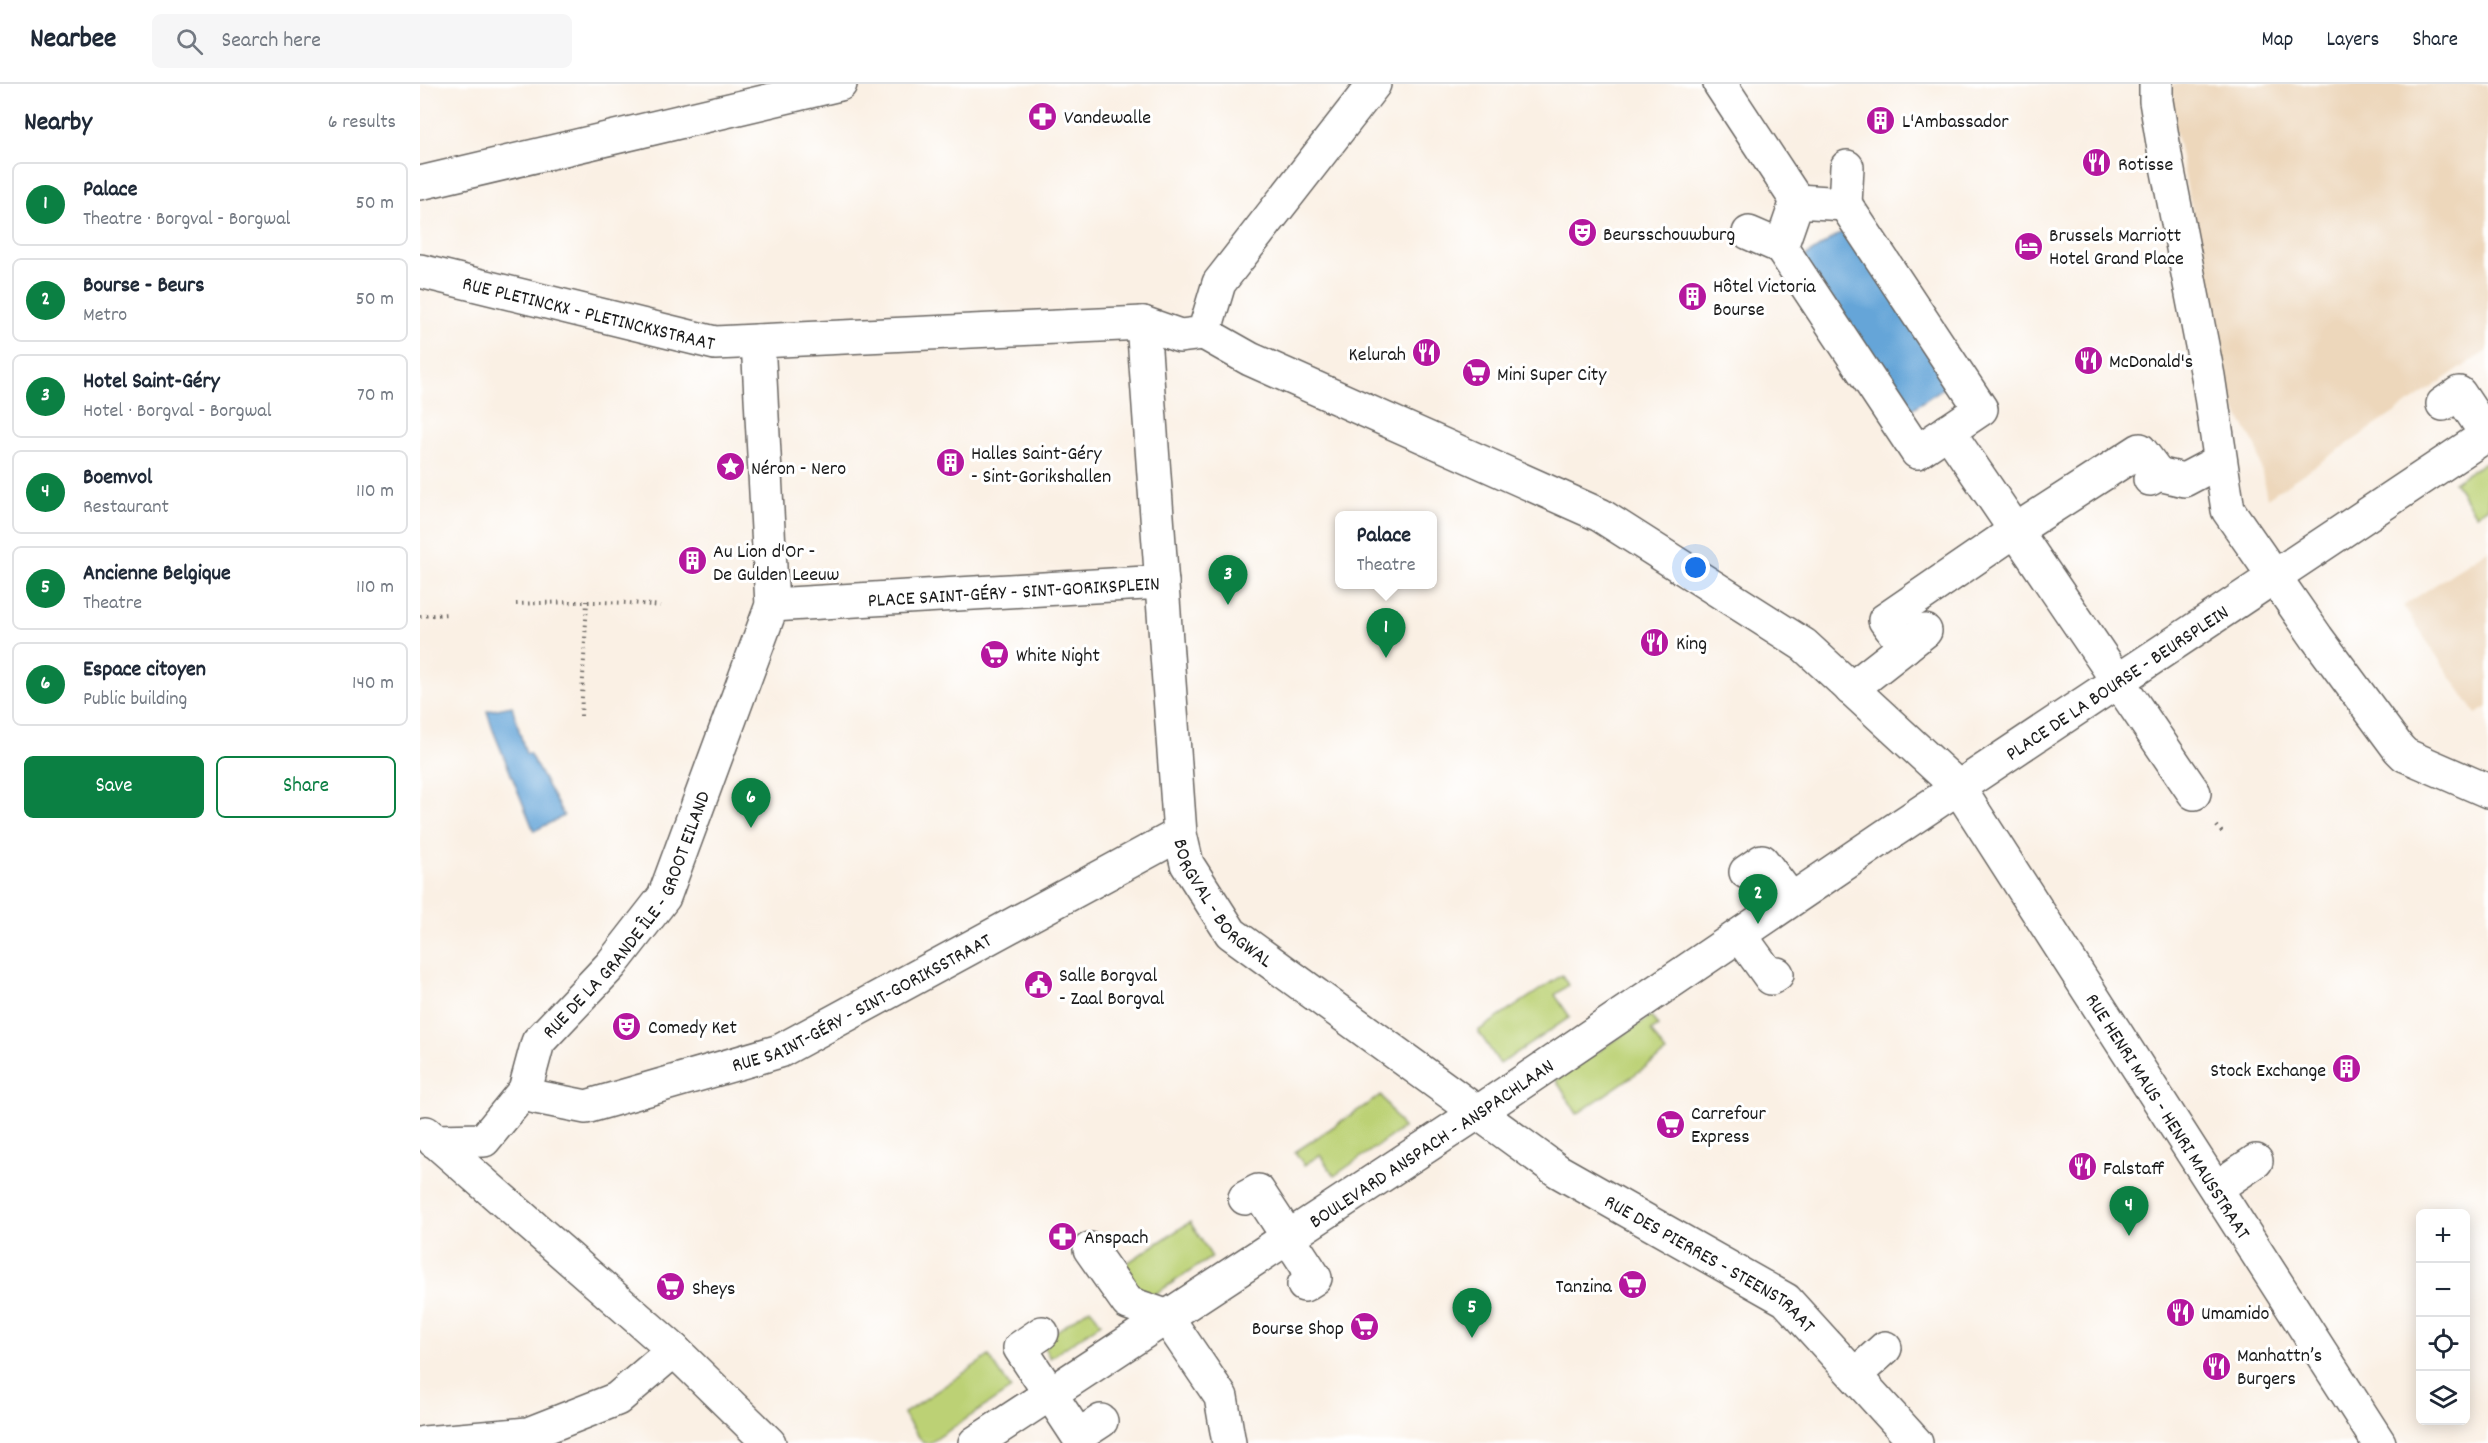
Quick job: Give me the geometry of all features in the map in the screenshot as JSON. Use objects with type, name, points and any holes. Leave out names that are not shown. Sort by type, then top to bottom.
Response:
[{"type":"street","points":[[420,183],[840,84]]},
{"type":"street","points":[[772,604],[758,341],[1143,323],[1180,336],[1204,333],[1219,283],[1374,84]]},
{"type":"street","points":[[1719,84],[1797,201]]},
{"type":"street","points":[[2156,93],[2208,376],[2228,510],[2324,648],[2405,755],[2488,791]]},
{"type":"street","points":[[1749,233],[1781,247],[1917,452],[1981,409],[1845,204],[1847,167]]},
{"type":"street","points":[[1797,201],[1845,204]]},
{"type":"street","points":[[1781,247],[1797,201]]},
{"type":"street","name":"RUE PLETINCKX - PLETINCKXSTRAAT","points":[[420,271],[715,343],[758,341]]},
{"type":"street","name":"PLACE SAINT-GÉRY - SINT-GORIKSPLEIN","points":[[772,604],[1162,582],[1143,323]]},
{"type":"street","name":"RUE HENRI MAUS - HENRI MAUSSTRAAT","points":[[1204,333],[1250,359],[1600,515],[1804,645],[1958,787],[2379,1443]]},
{"type":"street","points":[[2443,405],[2459,393],[2487,434]]},
{"type":"street","points":[[1948,431],[2194,793]]},
{"type":"street","name":"PLACE DE LA BOURSE - BEURSPLEIN","points":[[1884,837],[2487,434]]},
{"type":"street","points":[[1851,689],[1915,639],[1885,620],[2016,530],[2140,450],[2154,477],[2184,480],[2220,461]]},
{"type":"street","name":"BORGVAL - BORGWAL","points":[[1162,582],[1180,834],[1187,864],[1231,933],[1477,1113]]},
{"type":"street","name":"RUE DE LA GRANDE ÎLE - GROOT EILAND","points":[[425,1142],[484,1140],[525,1090],[538,1042],[610,965],[663,897],[772,604]]},
{"type":"street","name":"RUE SAINT-GÉRY - SINT-GORIKSSTRAAT","points":[[525,1090],[536,1096],[586,1107],[780,1051],[1180,834]]},
{"type":"street","name":"BOULEVARD ANSPACH - ANSPACHLAAN","points":[[975,1443],[1477,1113],[1884,837]]},
{"type":"street","points":[[1746,872],[1762,861],[1791,899]]},
{"type":"street","points":[[1740,935],[1771,978],[1777,974]]},
{"type":"street","name":"RUE DES PIERRES - STEENSTRAAT","points":[[1477,1113],[1558,1170],[1786,1300],[1916,1443]]},
{"type":"street","points":[[425,1142],[674,1350],[769,1443]]},
{"type":"street","points":[[2216,1188],[2256,1161]]},
{"type":"street","points":[[1245,1198],[1258,1191],[1315,1278],[1304,1285]]},
{"type":"street","points":[[1090,1249],[1128,1303],[1166,1316],[1221,1397],[1229,1443]]},
{"type":"street","points":[[1042,1333],[1020,1348],[1049,1394],[1078,1436],[1101,1421]]},
{"type":"street","points":[[1855,1376],[1885,1348]]},
{"type":"street","points":[[424,1443],[528,1434],[617,1399],[674,1350]]},
{"type":"path","points":[[516,604],[587,601],[630,602],[660,606]]},
{"type":"path","points":[[581,716],[587,601]]},
{"type":"path","points":[[420,616],[448,614]]},
{"type":"shaded area","points":[[2166,84],[2488,84],[2488,350],[2267,498],[2257,448],[2231,402]]},
{"type":"shaded area","points":[[2488,550],[2488,707],[2476,714],[2403,606]]},
{"type":"green space","points":[[2488,460],[2488,507],[2476,515],[2454,482]]},
{"type":"green space","points":[[1562,975],[1568,985],[1555,995],[1570,1017],[1500,1064],[1478,1031]]},
{"type":"green space","points":[[1651,1016],[1658,1026],[1651,1031],[1666,1053],[1577,1114],[1556,1080]]},
{"type":"green space","points":[[1381,1095],[1403,1128],[1334,1176],[1320,1155],[1304,1165],[1295,1152]]},
{"type":"green space","points":[[1190,1222],[1212,1257],[1146,1300],[1124,1265]]},
{"type":"green space","points":[[1090,1308],[1101,1323],[1050,1358],[1041,1342]]},
{"type":"green space","points":[[989,1356],[1011,1389],[930,1443],[923,1443],[903,1414]]},
{"type":"water","points":[[1847,229],[1949,384],[1906,413],[1803,258]]},
{"type":"water","points":[[512,706],[526,754],[529,753],[564,816],[534,831],[487,711]]},
{"type":"place","name":"Vandewalle","points":[[1043,116]]},
{"type":"place","name":"L'Ambassador","points":[[1881,120]]},
{"type":"place","name":"Rotisse","points":[[2097,163]]},
{"type":"place","name":"Beursschouwburg","points":[[1582,233]]},
{"type":"place","name":"Brussels Marriott Hotel Grand Place","points":[[2028,246]]},
{"type":"place","name":"Hôtel Victoria Bourse","points":[[1692,296]]},
{"type":"place","name":"Kelurah","points":[[1427,353]]},
{"type":"place","name":"McDonald's","points":[[2088,360]]},
{"type":"place","name":"Mini Super City","points":[[1476,373]]},
{"type":"place","name":"Halles Saint-Géry - Sint-Gorikshallen","points":[[950,463]]},
{"type":"place","name":"Néron - Nero","points":[[730,467]]},
{"type":"place","name":"Au Lion d'Or - De Gulden Leeuw","points":[[692,561]]},
{"type":"place","name":"Hotel Saint-Géry","points":[[1228,605]]},
{"type":"place","name":"King","points":[[1655,642]]},
{"type":"place","name":"White Night","points":[[995,654]]},
{"type":"place","name":"Palace","points":[[1386,658]]},
{"type":"place","name":"Espace citoyen","points":[[751,828]]},
{"type":"place","name":"Bourse - Beurs","points":[[1758,924]]},
{"type":"place","name":"Salle Borgval - Zaal Borgval","points":[[1038,985]]},
{"type":"place","name":"Comedy Ket","points":[[627,1026]]},
{"type":"place","name":"Stock Exchange","points":[[2347,1069]]},
{"type":"place","name":"Carrefour Express","points":[[1670,1124]]},
{"type":"place","name":"Falstaff","points":[[2082,1167]]},
{"type":"place","name":"Anspach","points":[[1063,1236]]},
{"type":"place","name":"Boemvol","points":[[2129,1236]]},
{"type":"place","name":"Tanzina","points":[[1633,1285]]},
{"type":"place","name":"Sheys","points":[[671,1287]]},
{"type":"place","name":"Umamido","points":[[2180,1312]]},
{"type":"place","name":"Bourse Shop","points":[[1365,1327]]},
{"type":"place","name":"Ancienne Belgique","points":[[1472,1338]]},
{"type":"place","name":"Manhattn’s Burgers","points":[[2216,1366]]}]
